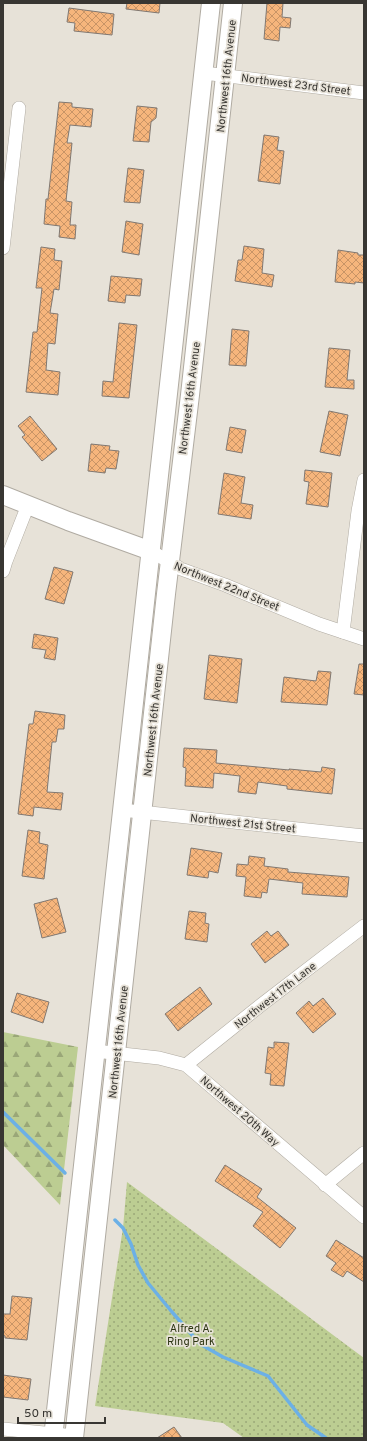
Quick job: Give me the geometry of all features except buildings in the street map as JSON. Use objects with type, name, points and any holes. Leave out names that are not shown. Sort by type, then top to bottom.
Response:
[{"type":"main road","name":"Northwest 16th Avenue","points":[[54,1436],[74,1240],[211,3]]},
{"type":"main road","name":"Northwest 16th Avenue","points":[[74,1437],[233,3]]},
{"type":"main road","points":[[177,317],[199,318]]},
{"type":"main road","name":"Northwest 22nd Street","points":[[3,496],[151,551]]},
{"type":"main road","points":[[74,1240],[96,1243]]},
{"type":"street","name":"Northwest 23rd Street","points":[[204,73],[364,93]]},
{"type":"street","points":[[3,248],[19,108]]},
{"type":"street","points":[[343,632],[364,482]]},
{"type":"street","points":[[3,571],[28,505]]},
{"type":"street","name":"Northwest 22nd Street","points":[[151,551],[181,570],[226,584],[319,624],[364,639]]},
{"type":"street","name":"Northwest 21st Street","points":[[122,810],[364,836]]},
{"type":"street","name":"Northwest 17th Lane","points":[[186,1065],[364,926]]},
{"type":"street","name":"Northwest 20th Way","points":[[95,1051],[159,1058],[186,1065],[364,1217]]},
{"type":"street","points":[[325,1184],[364,1153]]},
{"type":"street","points":[[3,1429],[54,1436],[74,1437]]},
{"type":"green space","points":[[3,1032],[78,1047],[60,1205],[3,1145]]},
{"type":"green space","name":"Alfred A. Ring Park","points":[[127,1182],[364,1358],[364,1438],[244,1438],[223,1423],[95,1406],[123,1228]]},
{"type":"waterway","points":[[3,1112],[65,1173]]},
{"type":"waterway","points":[[115,1220],[123,1228],[131,1244],[138,1265],[148,1283],[200,1344],[223,1357],[268,1376],[307,1425],[326,1438]]}]
